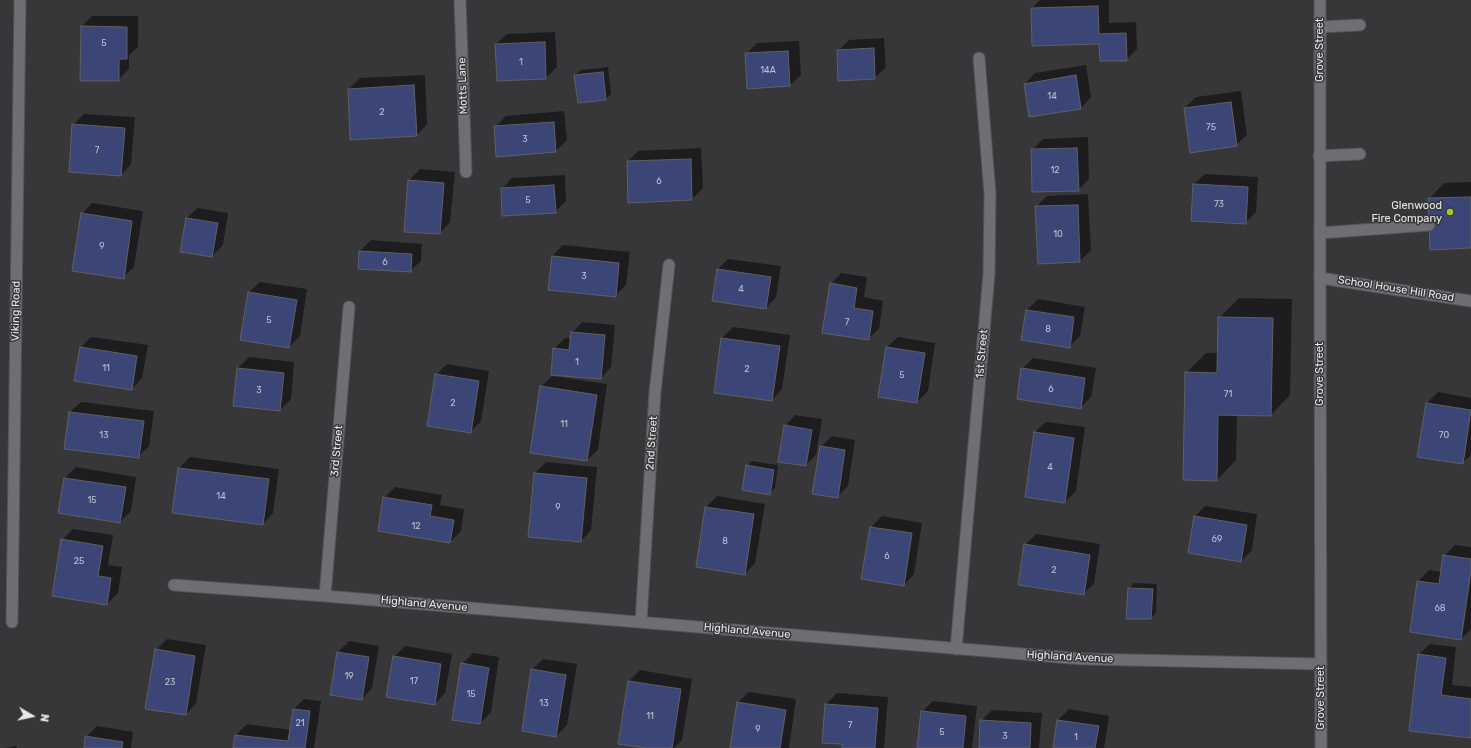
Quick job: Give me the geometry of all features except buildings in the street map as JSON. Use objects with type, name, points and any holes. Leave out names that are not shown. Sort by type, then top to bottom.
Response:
[{"type":"street","name":"Viking Road","points":[[12,622],[20,0]]},
{"type":"street","name":"Motts Lane","points":[[460,0],[466,172]]},
{"type":"street","name":"Grove Street","points":[[1320,0],[1319,156],[1321,748]]},
{"type":"street","points":[[1320,27],[1360,25]]},
{"type":"street","name":"1st Street","points":[[956,649],[989,274],[990,194],[979,58]]},
{"type":"street","points":[[1319,156],[1360,154]]},
{"type":"street","points":[[1320,233],[1429,225]]},
{"type":"street","name":"2nd Street","points":[[641,622],[655,392],[669,265]]},
{"type":"street","name":"School House Hill Road","points":[[1320,278],[1471,301]]},
{"type":"street","name":"3rd Street","points":[[325,596],[349,307]]},
{"type":"street","name":"Highland Avenue","points":[[174,585],[641,622],[1083,660],[1321,664]]},
{"type":"place","name":"Glenwood Fire Company","points":[[1450,212]]}]
